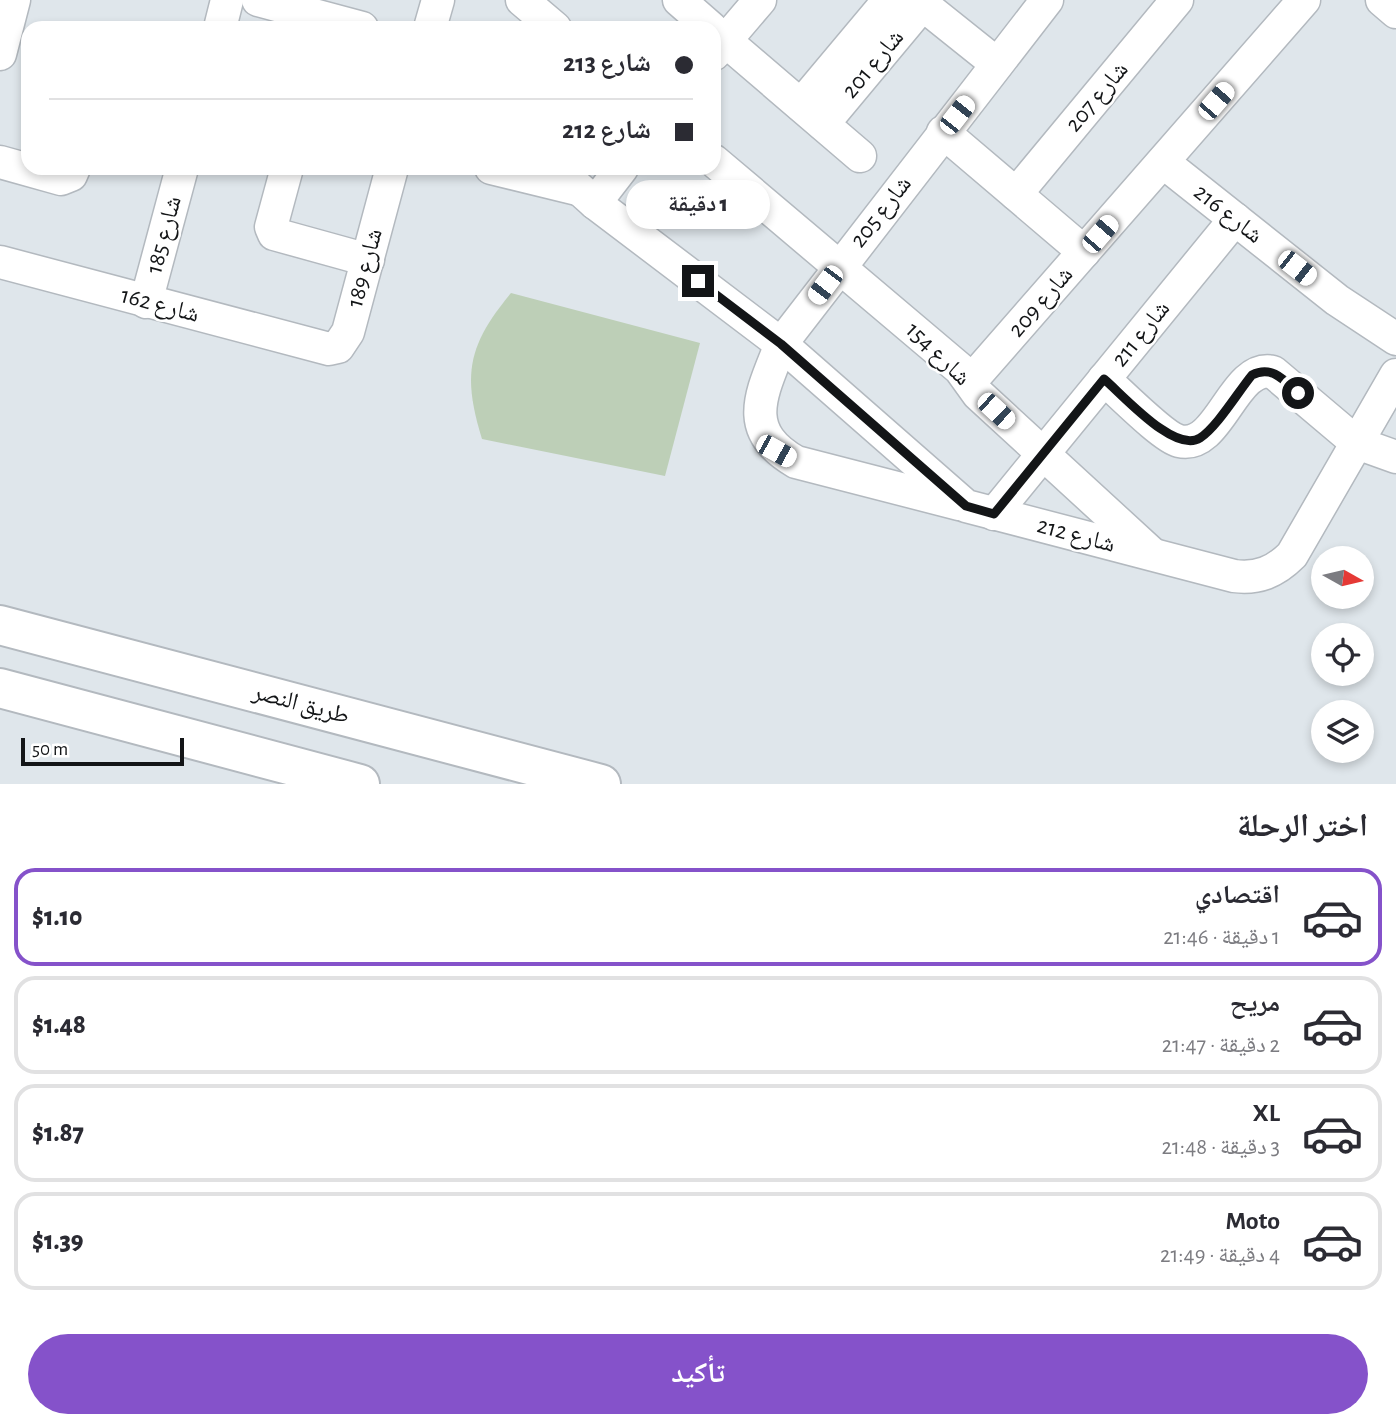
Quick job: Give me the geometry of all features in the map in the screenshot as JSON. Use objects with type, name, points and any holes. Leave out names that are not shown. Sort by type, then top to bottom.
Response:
[{"type":"highway","name":"طريق النصر","points":[[0,625],[601,784]]},
{"type":"highway","points":[[0,688],[360,784]]},
{"type":"street","points":[[0,54],[14,0]]},
{"type":"street","points":[[222,21],[227,0]]},
{"type":"street","points":[[258,0],[336,21]]},
{"type":"street","points":[[432,21],[438,0]]},
{"type":"street","points":[[522,0],[547,21]]},
{"type":"street","points":[[679,0],[699,21]]},
{"type":"street","points":[[721,34],[760,0]]},
{"type":"street","name":"شارع 201","points":[[812,115],[889,0]]},
{"type":"street","name":"شارع 205","points":[[980,510],[796,462],[776,451],[762,433],[763,394],[781,344],[839,265],[1047,0]]},
{"type":"street","name":"شارع 207","points":[[1016,194],[1177,0]]},
{"type":"street","name":"شارع 209","points":[[970,382],[1304,0]]},
{"type":"street","points":[[1382,0],[1396,12]]},
{"type":"street","points":[[920,2],[996,64]]},
{"type":"street","name":"شارع 201","points":[[812,115],[920,2]]},
{"type":"street","points":[[721,42],[860,156]]},
{"type":"street","points":[[943,132],[1084,252]]},
{"type":"street","points":[[0,162],[21,168]]},
{"type":"street","name":"شارع 216","points":[[1163,162],[1338,300],[1396,339]]},
{"type":"street","name":"شارع 154","points":[[721,167],[960,369],[978,394],[1154,555]]},
{"type":"street","points":[[47,175],[61,179],[71,175]]},
{"type":"street","name":"شارع 185","points":[[146,302],[180,175]]},
{"type":"street","points":[[286,175],[272,231],[368,260]]},
{"type":"street","name":"شارع 189","points":[[320,348],[338,347],[345,340],[390,175]]},
{"type":"street","points":[[514,175],[588,197],[614,175]]},
{"type":"street","name":"شارع 212","points":[[564,175],[588,197],[781,344],[980,510],[1234,576],[1247,578],[1272,571],[1292,555],[1396,375]]},
{"type":"street","name":"شارع 211","points":[[980,510],[1043,454],[1235,219]]},
{"type":"street","name":"شارع 162","points":[[0,262],[320,348]]},
{"type":"street","points":[[1104,379],[1171,438],[1187,442],[1203,436],[1252,375],[1265,370],[1273,372],[1357,443],[1396,457]]},
{"type":"green space","points":[[511,293],[700,343],[665,476],[482,439],[472,396],[473,361],[486,329]]},
{"type":"route","points":[[698,281],[781,344],[966,506],[994,514],[1104,379],[1171,438],[1187,442],[1203,436],[1252,375],[1258,372],[1273,372],[1298,393]]}]
